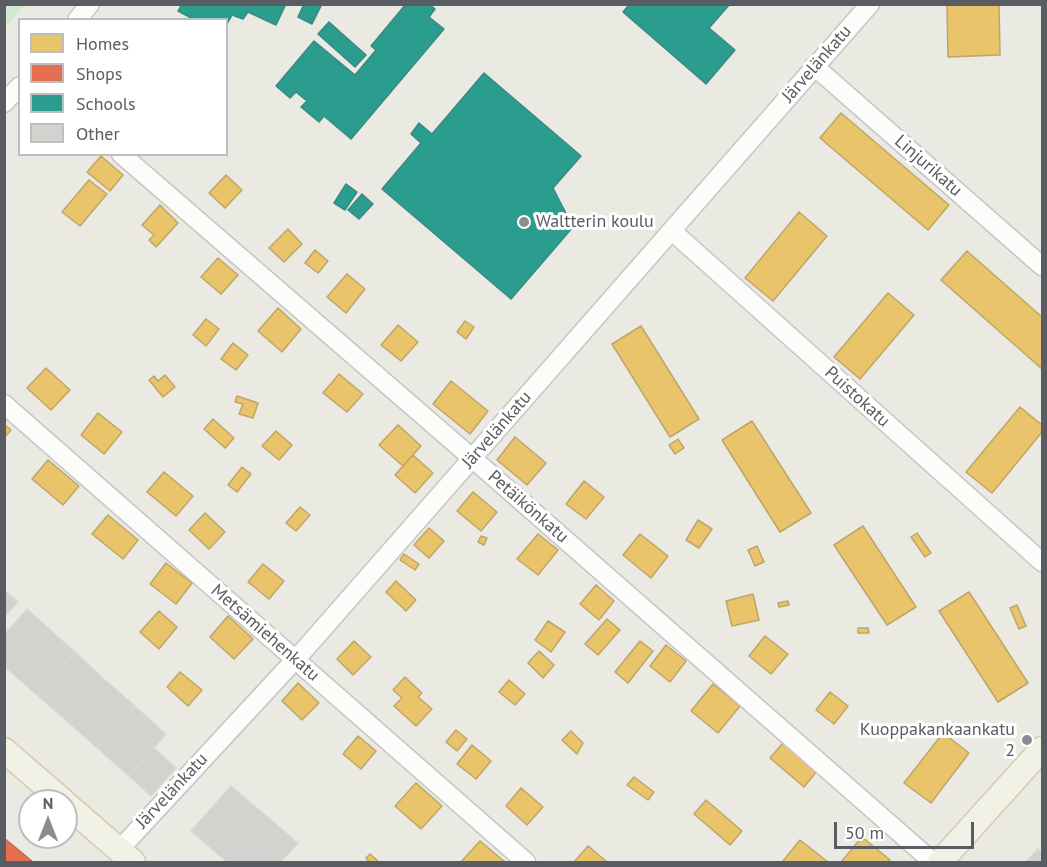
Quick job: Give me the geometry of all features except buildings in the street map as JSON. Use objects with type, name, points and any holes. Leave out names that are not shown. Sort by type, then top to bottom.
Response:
[{"type":"main road","points":[[940,862],[1042,749]]},
{"type":"main road","points":[[4,750],[49,789]]},
{"type":"main road","points":[[78,814],[126,856]]},
{"type":"street","points":[[79,18],[90,4]]},
{"type":"street","name":"Järvelänkatu","points":[[126,856],[870,4]]},
{"type":"street","name":"Linjurikatu","points":[[814,66],[1042,266]]},
{"type":"street","points":[[4,103],[18,88]]},
{"type":"street","name":"Petäikönkatu","points":[[123,156],[933,862]]},
{"type":"street","name":"Puistokatu","points":[[672,231],[1042,562]]},
{"type":"street","name":"Metsämiehenkatu","points":[[4,404],[526,862]]},
{"type":"green space","points":[[4,5],[25,5],[5,27]]},
{"type":"place","name":"Waltterin koulu","points":[[524,222]]},
{"type":"place","name":"Kuoppakankaankatu 2","points":[[1027,740]]}]
